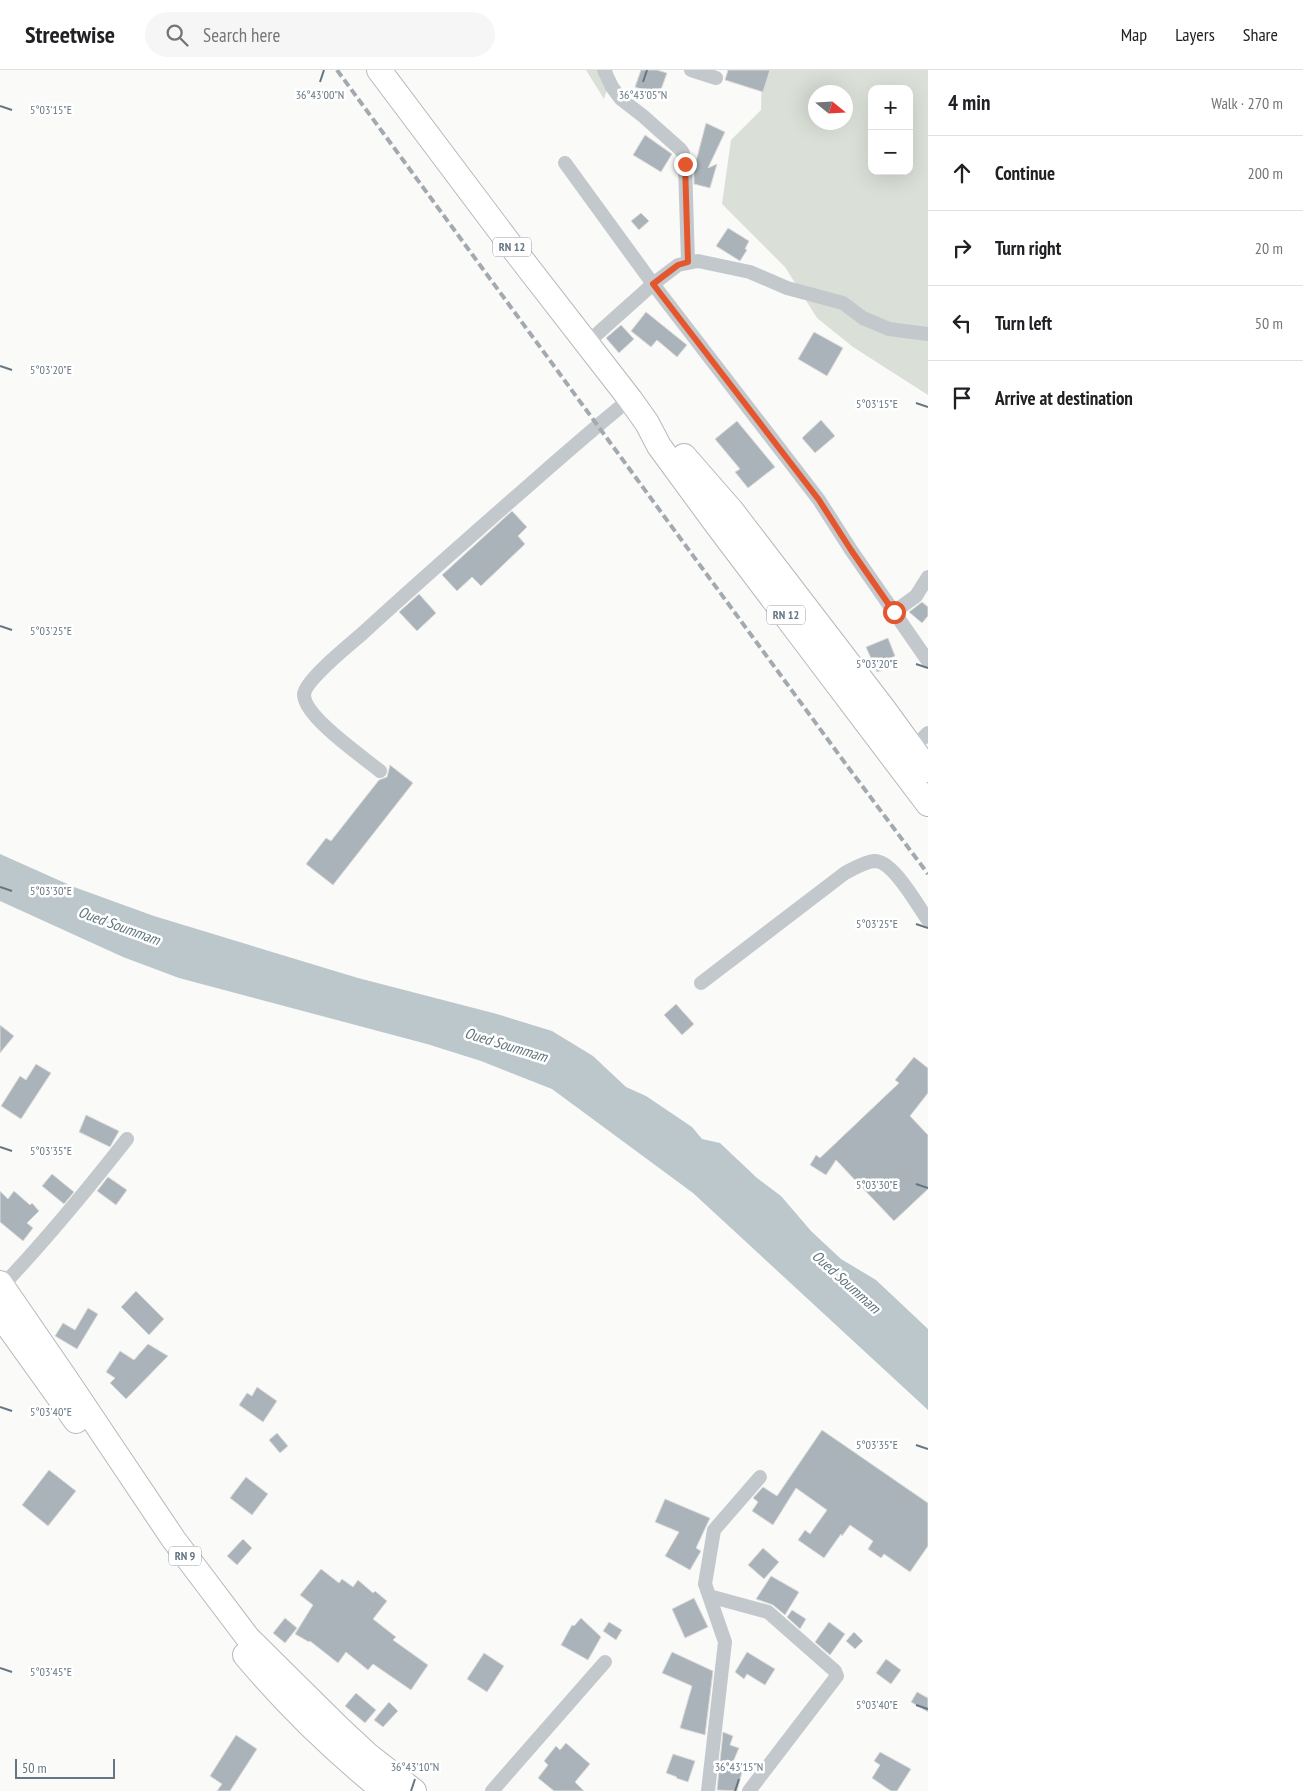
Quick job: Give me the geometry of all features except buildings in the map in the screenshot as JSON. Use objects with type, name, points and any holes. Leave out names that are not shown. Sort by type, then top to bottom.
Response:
[{"type":"highway","name":"RN 12","points":[[379,70],[630,399],[647,423],[659,446],[717,525],[928,804]]},
{"type":"highway","name":"RN 12","points":[[647,423],[669,439],[732,511],[883,708],[920,741],[928,770]]},
{"type":"highway","name":"RN 9","points":[[1,1284],[174,1540],[248,1638],[368,1756],[414,1791]]},
{"type":"highway","name":"RN 9","points":[[0,1315],[166,1552],[232,1640],[289,1705],[321,1737],[384,1791]]},
{"type":"street","points":[[604,70],[612,88],[621,99],[643,116],[683,153],[688,262]]},
{"type":"street","points":[[691,70],[716,78]]},
{"type":"street","points":[[566,163],[653,284],[819,500],[851,550],[928,661]]},
{"type":"street","points":[[587,343],[653,284],[678,265],[698,261],[750,272],[787,288],[844,303],[863,318],[889,329],[928,334]]},
{"type":"street","points":[[380,771],[314,716],[306,703],[304,695],[307,685],[413,587],[597,425],[630,399]]},
{"type":"street","points":[[894,612],[916,596],[928,577]]},
{"type":"street","points":[[701,983],[844,873],[868,862],[881,862],[893,870],[928,920]]},
{"type":"street","points":[[1,1284],[36,1251],[65,1218],[127,1139]]},
{"type":"street","points":[[708,1791],[725,1642],[704,1584],[714,1530],[760,1477]]},
{"type":"street","points":[[709,1596],[768,1612],[835,1671],[837,1676],[749,1791]]},
{"type":"street","points":[[492,1791],[604,1662]]},
{"type":"shaded area","points":[[586,70],[613,70],[604,99]]},
{"type":"shaded area","points":[[762,70],[928,70],[928,395],[853,347],[817,318],[785,267],[722,204],[731,140],[761,110]]},
{"type":"water","name":"Oued Soummam","points":[[0,854],[74,887],[154,916],[358,978],[497,1014],[552,1031],[593,1056],[626,1087],[646,1096],[692,1127],[702,1139],[720,1143],[757,1178],[781,1196],[811,1231],[841,1259],[876,1280],[928,1329],[928,1410],[693,1193],[552,1089],[481,1061],[427,1044],[179,978],[123,957],[0,901]]},
{"type":"railway","points":[[337,70],[928,874]]},
{"type":"route","points":[[685,164],[684,184],[688,262],[678,265],[653,284],[819,500],[894,612]]}]
